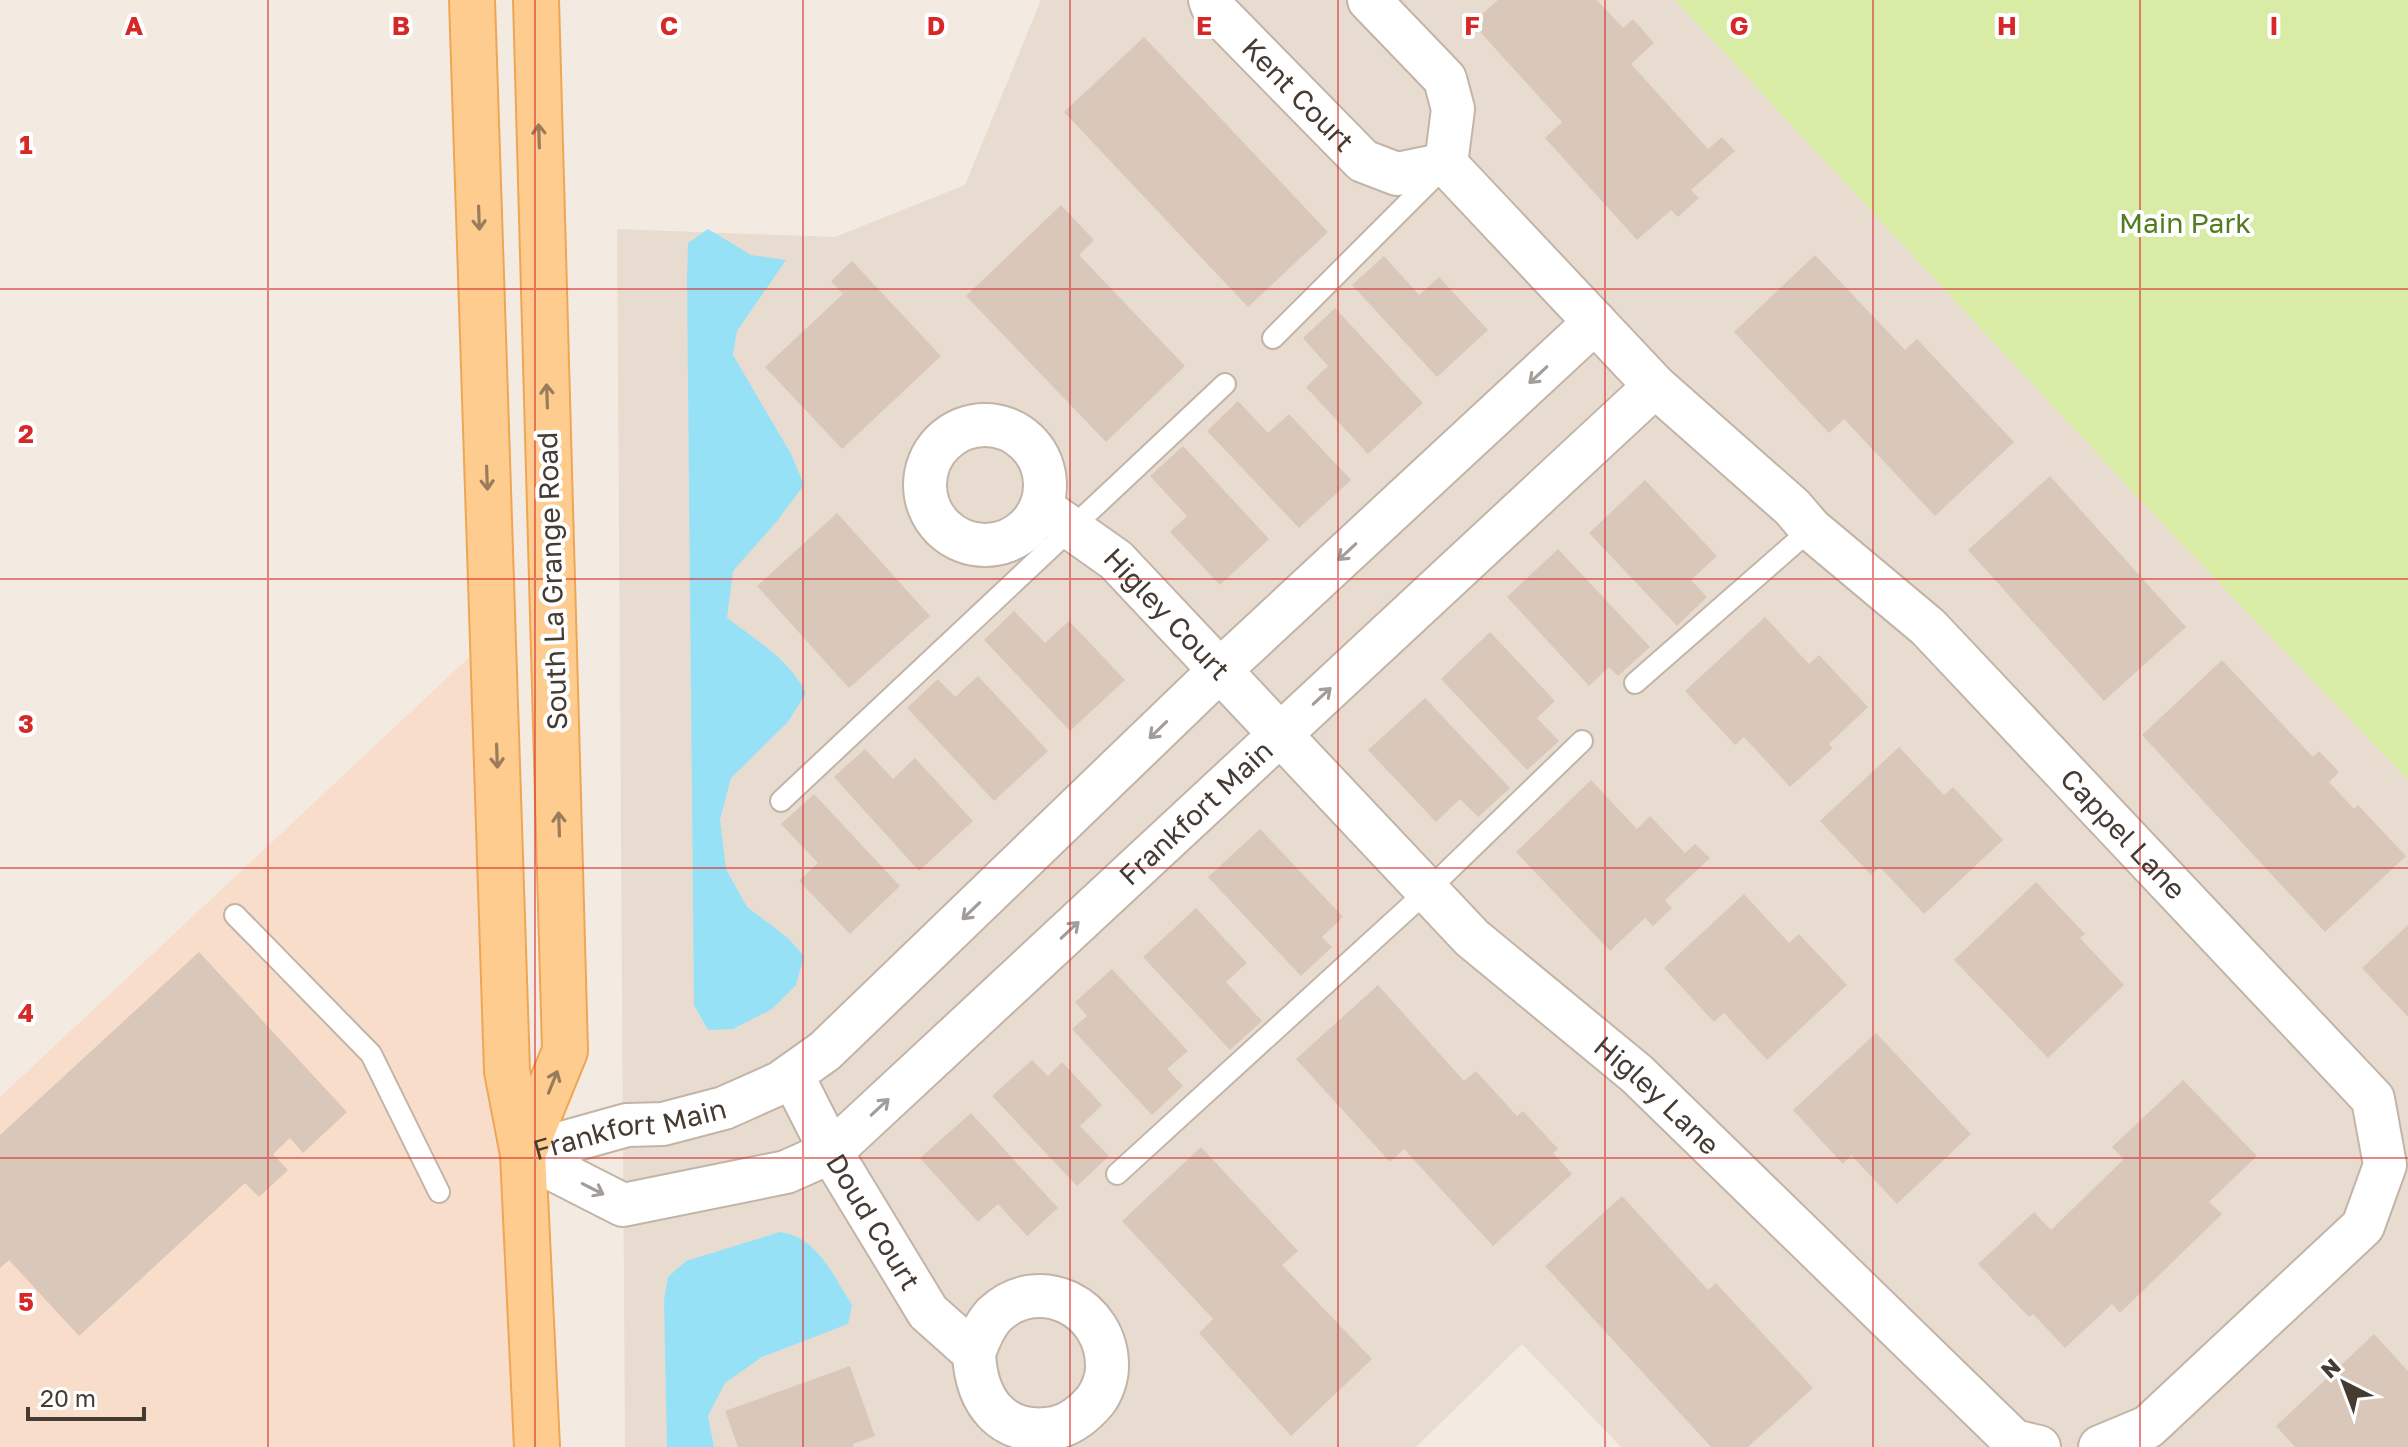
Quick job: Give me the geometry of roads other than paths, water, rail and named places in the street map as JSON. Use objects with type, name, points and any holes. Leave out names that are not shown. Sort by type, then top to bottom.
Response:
[{"type":"main road","name":"South La Grange Road","points":[[472,0],[507,1071],[523,1154],[537,1447]]},
{"type":"main road","name":"South La Grange Road","points":[[523,1154],[565,1051],[536,0]]},
{"type":"street","name":"Kent Court","points":[[1210,0],[1213,8],[1363,161],[1397,174],[1446,164]]},
{"type":"street","points":[[1369,0],[1445,79],[1453,109],[1446,164],[1655,386]]},
{"type":"street","name":"Frankfort Main","points":[[523,1154],[627,1125],[663,1124],[724,1108],[780,1083],[825,1051],[1219,671],[1595,322]]},
{"type":"street","name":"Frankfort Main","points":[[523,1154],[623,1205],[786,1172],[831,1152],[1655,386]]},
{"type":"street","name":"Cappel Lane","points":[[1655,386],[1792,507],[1811,529],[1928,627],[2373,1099],[2385,1165],[2363,1226],[2148,1427],[2100,1447]]},
{"type":"street","name":"Higley Court","points":[[1056,518],[1116,560],[1279,736]]},
{"type":"street","name":"Higley Lane","points":[[1279,736],[1472,938],[1637,1074],[2014,1441],[2039,1447]]},
{"type":"street","name":"Doud Court","points":[[792,1075],[831,1152],[928,1312],[974,1353]]},
{"type":"lane","points":[[1273,338],[1446,164]]},
{"type":"lane","points":[[781,801],[1056,518],[1225,384]]},
{"type":"lane","points":[[1635,683],[1811,529]]},
{"type":"lane","points":[[1117,1174],[1426,892],[1582,741]]},
{"type":"lane","points":[[235,915],[371,1054],[439,1192]]},
{"type":"water","points":[[708,229],[751,255],[786,260],[737,331],[733,355],[791,454],[804,485],[733,571],[727,618],[781,660],[806,693],[788,722],[731,778],[720,820],[726,869],[747,907],[788,938],[804,956],[796,985],[772,1009],[733,1029],[708,1030],[694,1005],[687,278],[688,243]]},
{"type":"water","points":[[780,1232],[804,1241],[823,1260],[852,1305],[848,1324],[762,1357],[725,1383],[708,1416],[714,1447],[667,1447],[664,1300],[668,1277],[686,1261]]},
{"type":"park label","name":"Main Park","points":[[2185,223]]}]
